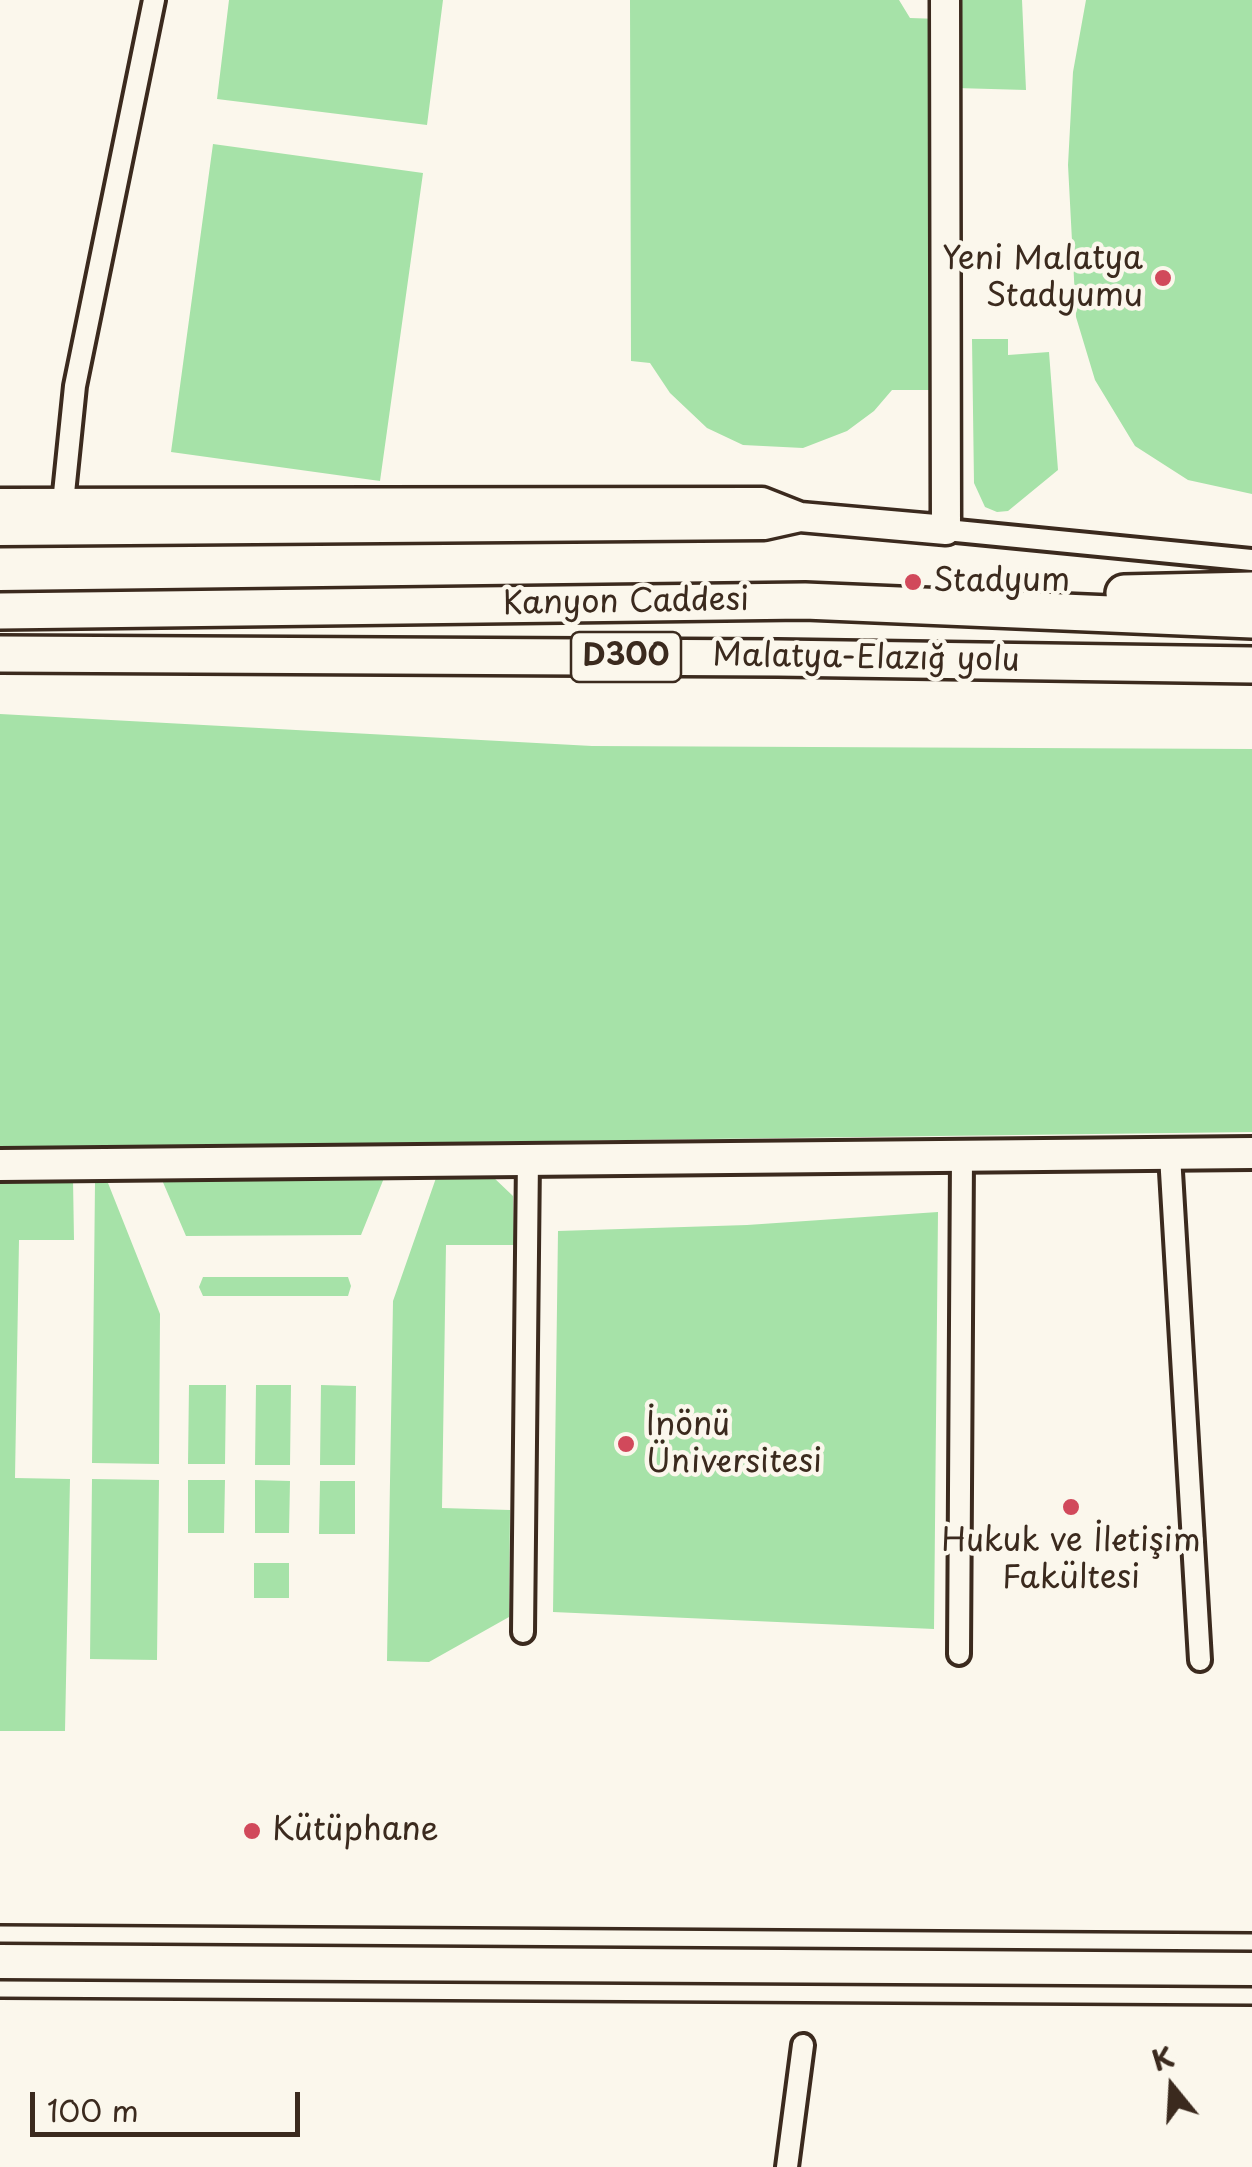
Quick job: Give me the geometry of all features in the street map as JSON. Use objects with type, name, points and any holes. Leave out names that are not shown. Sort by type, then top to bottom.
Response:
[{"type":"highway","points":[[813,601],[1252,590]]},
{"type":"highway","name":"Kanyon Caddesi","points":[[0,611],[813,601],[1252,620]]},
{"type":"highway","name":"Malatya-Elazığ yolu","points":[[0,654],[1252,665]]},
{"type":"main road","points":[[0,1164],[1252,1153]]},
{"type":"street","points":[[63,502],[75,386],[154,0]]},
{"type":"street","points":[[945,0],[946,530]]},
{"type":"street","points":[[0,503],[762,502],[800,517],[1252,560]]},
{"type":"street","points":[[0,531],[764,525],[800,517]]},
{"type":"street","points":[[1170,1155],[1200,1660]]},
{"type":"street","points":[[959,1654],[962,1157]]},
{"type":"street","points":[[523,1632],[528,1158]]},
{"type":"street","points":[[0,1934],[1252,1942]]},
{"type":"street","points":[[0,1989],[1252,1996]]},
{"type":"street","points":[[788,2167],[803,2045]]},
{"type":"green space","points":[[229,0],[443,0],[427,125],[217,99]]},
{"type":"green space","points":[[630,0],[899,0],[910,18],[940,19],[939,390],[892,390],[874,411],[847,431],[803,448],[743,445],[707,428],[670,393],[650,363],[631,361]]},
{"type":"green space","points":[[957,0],[1022,0],[1026,90],[956,88]]},
{"type":"green space","name":"Yeni Malatya Stadyumu","points":[[1086,0],[1252,0],[1252,494],[1188,480],[1135,446],[1095,380],[1076,317],[1068,165],[1073,72]]},
{"type":"green space","points":[[213,144],[423,173],[380,481],[171,452]]},
{"type":"green space","points":[[972,339],[1008,339],[1008,355],[1049,352],[1058,470],[1008,511],[985,507],[974,483]]},
{"type":"green space","points":[[0,714],[592,746],[1252,749],[1252,1132],[0,1148]]},
{"type":"green space","points":[[492,1176],[513,1196],[514,1245],[446,1245],[442,1508],[510,1510],[509,1617],[429,1662],[387,1661],[393,1301],[436,1178]]},
{"type":"green space","points":[[384,1178],[361,1235],[186,1236],[162,1180]]},
{"type":"green space","points":[[73,1179],[74,1240],[19,1240],[15,1478],[70,1479],[65,1731],[0,1731],[0,1180]]},
{"type":"green space","points":[[95,1183],[108,1183],[160,1314],[159,1464],[92,1463]]},
{"type":"green space","points":[[938,1212],[934,1629],[553,1612],[558,1231],[747,1225]]},
{"type":"green space","points":[[203,1277],[348,1277],[351,1286],[348,1296],[203,1296],[199,1287]]},
{"type":"green space","points":[[189,1385],[226,1385],[225,1464],[188,1464]]},
{"type":"green space","points":[[256,1385],[291,1385],[290,1465],[255,1465]]},
{"type":"green space","points":[[321,1385],[356,1386],[355,1465],[320,1465]]},
{"type":"green space","points":[[92,1479],[159,1480],[157,1660],[90,1659]]},
{"type":"green space","points":[[188,1480],[225,1480],[224,1533],[188,1533]]},
{"type":"green space","points":[[255,1480],[290,1481],[289,1533],[255,1533]]},
{"type":"green space","points":[[320,1481],[355,1481],[355,1534],[319,1534]]},
{"type":"green space","points":[[254,1563],[289,1563],[289,1598],[254,1598]]},
{"type":"place","name":"Yeni Malatya Stadyumu","points":[[1163,278]]},
{"type":"place","name":"Stadyum","points":[[913,582]]},
{"type":"place","name":"İnönü Üniversitesi","points":[[626,1444]]},
{"type":"place","name":"Hukuk ve İletişim Fakültesi","points":[[1071,1507]]},
{"type":"place","name":"Kütüphane","points":[[252,1831]]}]
